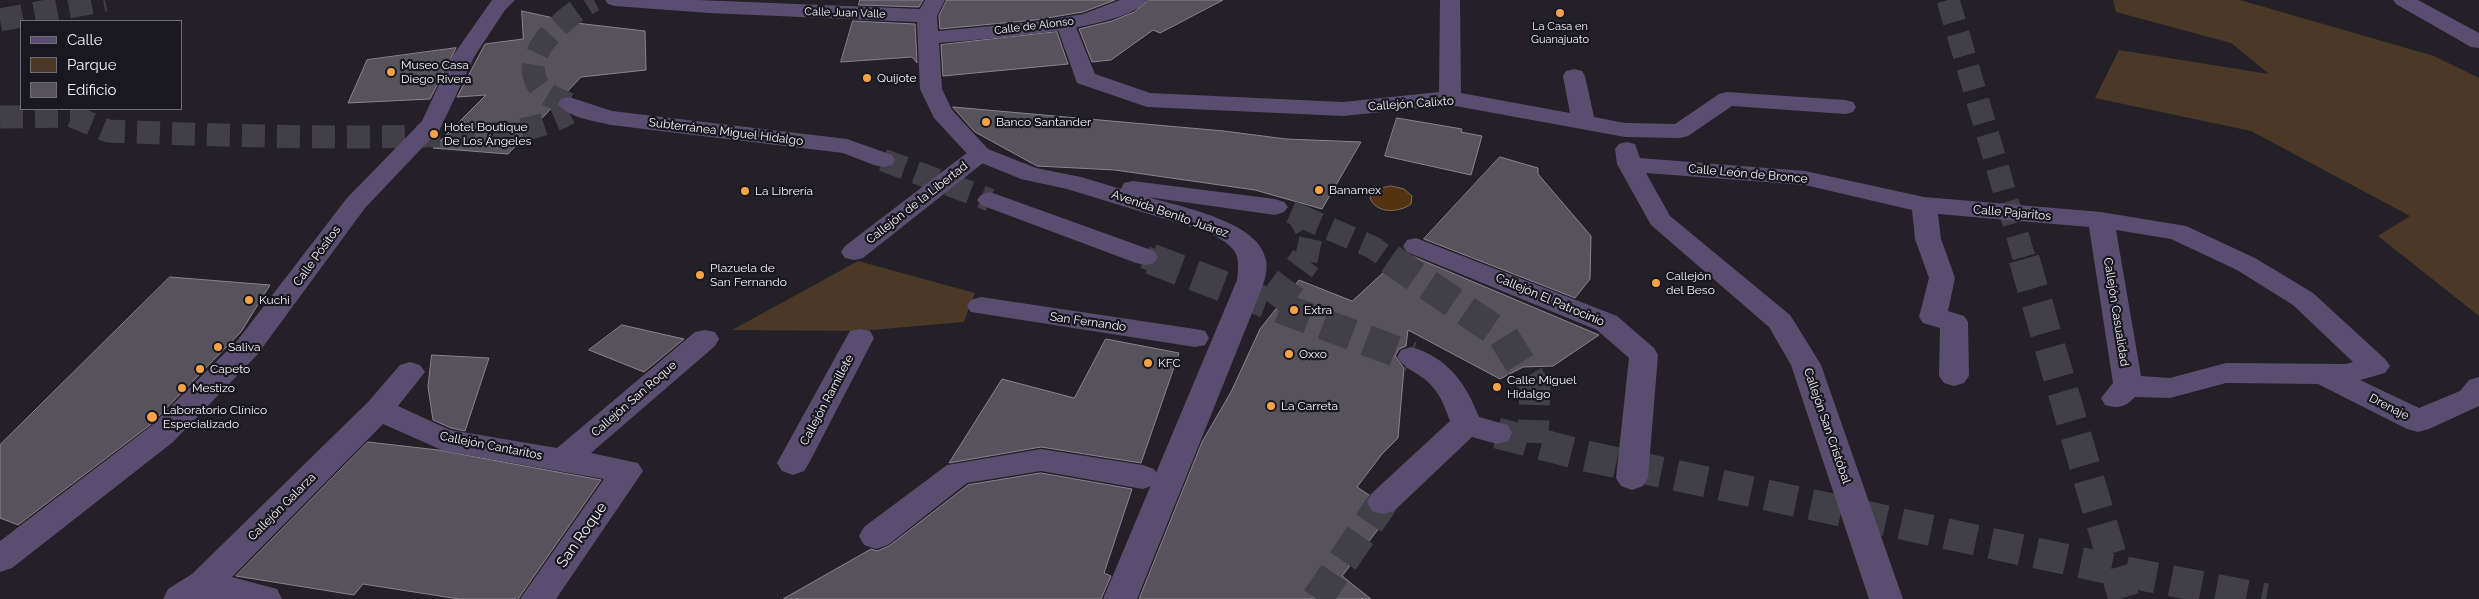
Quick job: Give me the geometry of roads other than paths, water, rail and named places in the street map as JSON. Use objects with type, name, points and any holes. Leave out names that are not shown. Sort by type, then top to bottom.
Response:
[{"type":"street","name":"Calle Pósitos","points":[[0,559],[162,434],[247,348],[356,203],[432,124],[463,57],[497,6],[505,0]]},
{"type":"street","name":"Calle Juan Valle","points":[[615,0],[709,7],[930,18]]},
{"type":"street","name":"Calle de Alonso","points":[[930,18],[1066,24],[1097,17],[1137,0]]},
{"type":"street","points":[[1450,0],[1450,98]]},
{"type":"street","points":[[2403,0],[2479,42]]},
{"type":"street","name":"Avenida Benito Juárez","points":[[930,18],[931,89],[942,113],[980,154],[1030,174],[1072,182],[1220,228],[1243,243],[1250,252],[1253,261],[1251,280],[1240,308],[1120,599]]},
{"type":"street","name":"Callejón Calixto","points":[[1066,24],[1085,78],[1147,100],[1343,109],[1450,98],[1625,130],[1680,131],[1727,99],[1845,107]]},
{"type":"street","points":[[1574,76],[1584,124]]},
{"type":"street","name":"Subterránea Miguel Hidalgo","points":[[571,108],[611,118],[847,146],[883,160]]},
{"type":"street","points":[[1625,130],[1629,164]]},
{"type":"street","name":"Callejón de la Libertad","points":[[854,252],[980,154]]},
{"type":"street","name":"Calle León de Bronce","points":[[1629,164],[1805,178],[1924,205]]},
{"type":"street","name":"Callejón San Cristóbal","points":[[1629,164],[1660,220],[1780,321],[1806,365],[1886,599]]},
{"type":"street","points":[[1072,182],[1275,207]]},
{"type":"street","points":[[990,200],[1145,257]]},
{"type":"street","points":[[1924,205],[1928,239],[1942,278],[1933,317],[1954,322],[1954,376]]},
{"type":"street","name":"Calle Pajaritos","points":[[1924,205],[2101,220],[2181,222],[2303,299],[2376,366],[2346,374],[2323,374]]},
{"type":"street","name":"Callejón Casualidad","points":[[2101,220],[2122,392],[2170,388],[2226,373],[2323,374]]},
{"type":"street","name":"Callejón El Patrocinio","points":[[1416,246],[1607,323],[1644,355],[1632,478]]},
{"type":"street","name":"San Fernando","points":[[981,306],[1195,338]]},
{"type":"street","name":"Callejón Ramillete","points":[[793,463],[860,338]]},
{"type":"street","name":"Callejón San Roque","points":[[563,460],[705,339]]},
{"type":"street","points":[[1411,356],[1437,374],[1455,393],[1466,424]]},
{"type":"street","points":[[379,410],[410,372]]},
{"type":"street","name":"Drenaje","points":[[2323,374],[2418,421],[2471,398],[2479,386]]},
{"type":"street","name":"Callejón Cantaritos","points":[[379,410],[444,440],[627,471]]},
{"type":"street","name":"Callejón Galarza","points":[[192,592],[379,410]]},
{"type":"street","points":[[1466,424],[1497,433]]},
{"type":"street","points":[[1383,502],[1466,424]]},
{"type":"street","points":[[876,536],[958,473],[1041,460],[1144,477]]},
{"type":"street","name":"San Roque","points":[[537,599],[627,471]]},
{"type":"street","points":[[192,592],[265,599]]},
{"type":"tunnel","points":[[0,20],[105,0]]},
{"type":"tunnel","points":[[569,104],[543,91],[537,83],[533,71],[535,59],[541,46],[550,34],[561,23],[594,0]]},
{"type":"tunnel","points":[[1948,0],[2025,261]]},
{"type":"tunnel","points":[[0,117],[72,116],[108,131],[266,136],[385,137],[517,131],[535,127],[569,113]]},
{"type":"tunnel","points":[[883,160],[990,200]]},
{"type":"tunnel","points":[[1291,212],[1298,215]]},
{"type":"tunnel","points":[[1298,215],[1372,247],[1392,261]]},
{"type":"tunnel","points":[[1298,215],[1311,237],[1306,261]]},
{"type":"tunnel","points":[[1145,257],[1154,261]]},
{"type":"tunnel","points":[[1151,259],[1272,305]]},
{"type":"tunnel","points":[[1272,305],[1306,259]]},
{"type":"tunnel","points":[[1390,259],[1503,336],[1535,387],[1533,442]]},
{"type":"tunnel","points":[[2024,259],[2115,570]]},
{"type":"tunnel","points":[[1272,305],[1411,357]]},
{"type":"tunnel","points":[[1497,433],[1533,442]]},
{"type":"tunnel","points":[[1533,442],[1586,456],[2115,570]]},
{"type":"tunnel","points":[[1317,599],[1383,502]]},
{"type":"tunnel","points":[[2115,570],[2266,599]]},
{"type":"tunnel","points":[[2115,570],[2124,599]]},
{"type":"place","name":"La Casa en Guanajuato","points":[[1560,13]]},
{"type":"place","name":"Museo Casa Diego Rivera","points":[[391,72]]},
{"type":"place","name":"Quijote","points":[[867,78]]},
{"type":"place","name":"Banco Santander","points":[[986,122]]},
{"type":"place","name":"Hotel Boutique De Los Ángeles","points":[[434,134]]},
{"type":"place","name":"Banamex","points":[[1319,190]]},
{"type":"place","name":"La Librería","points":[[745,191]]},
{"type":"place","name":"Plazuela de San Fernando","points":[[700,275]]},
{"type":"place","name":"Callejón del Beso","points":[[1656,283]]},
{"type":"place","name":"Kuchi","points":[[249,300]]},
{"type":"place","name":"Extra","points":[[1294,310]]},
{"type":"place","name":"Saliva","points":[[218,347]]},
{"type":"place","name":"Oxxo","points":[[1289,354]]},
{"type":"place","name":"KFC","points":[[1148,363]]},
{"type":"place","name":"Capeto","points":[[200,369]]},
{"type":"place","name":"Calle Miguel Hidalgo","points":[[1497,387]]},
{"type":"place","name":"Mestizo","points":[[182,388]]},
{"type":"place","name":"La Carreta","points":[[1271,406]]},
{"type":"place","name":"Laboratorio Clínico Especializado","points":[[152,417]]}]
